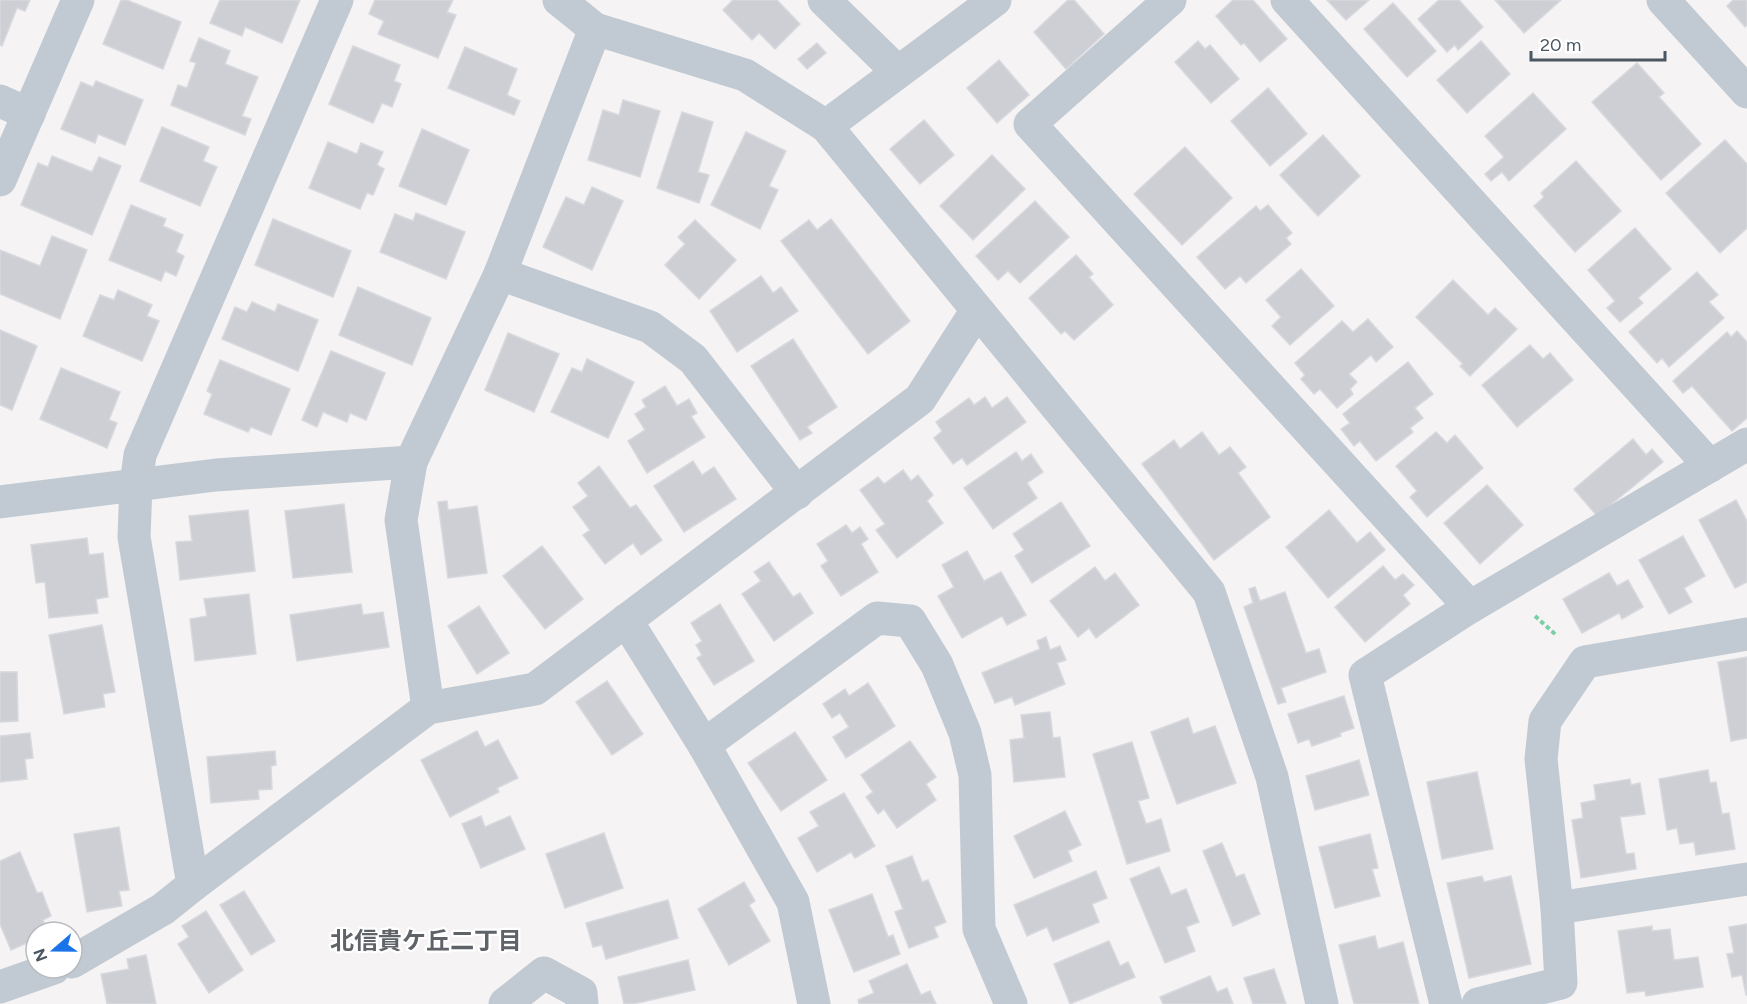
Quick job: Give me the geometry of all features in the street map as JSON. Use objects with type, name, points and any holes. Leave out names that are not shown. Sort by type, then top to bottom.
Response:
[{"type":"street","points":[[0,180],[14,107],[78,0]]},
{"type":"street","points":[[193,885],[134,537],[136,485],[140,455],[336,0]]},
{"type":"street","points":[[559,0],[594,29],[745,75],[826,126],[1209,592],[1272,777],[1322,1004]]},
{"type":"street","points":[[824,0],[898,72]]},
{"type":"street","points":[[826,126],[994,0]]},
{"type":"street","points":[[1170,0],[1030,124],[1470,607]]},
{"type":"street","points":[[1287,0],[1710,466]]},
{"type":"street","points":[[1663,0],[1747,92]]},
{"type":"street","points":[[428,708],[400,520],[411,462],[500,274],[594,29]]},
{"type":"street","points":[[500,274],[650,327],[693,360],[796,493]]},
{"type":"street","points":[[84,955],[163,909],[428,708],[535,689],[920,399],[977,310]]},
{"type":"street","points":[[1446,1004],[1365,675],[1503,587],[1747,444]]},
{"type":"street","points":[[0,502],[216,475],[411,462]]},
{"type":"street","points":[[704,746],[877,618],[910,621],[937,665],[965,733],[975,775],[979,929],[1011,1004]]},
{"type":"street","points":[[626,620],[704,746],[793,902],[813,1004]]},
{"type":"street","points":[[1479,1004],[1561,983],[1557,908],[1541,759],[1545,721],[1585,662],[1747,634]]},
{"type":"street","points":[[1557,908],[1747,879]]},
{"type":"street","points":[[506,1004],[544,973],[580,993],[582,1004]]},
{"type":"street","points":[[0,987],[24,979]]},
{"type":"path","points":[[1503,587],[1585,662]]},
{"type":"building","points":[[0,0],[30,0],[25,11],[17,8],[2,46],[0,45]]},
{"type":"building","points":[[121,0],[127,0],[181,22],[163,69],[103,44]]},
{"type":"building","points":[[220,0],[300,0],[282,43],[245,27],[242,36],[210,23]]},
{"type":"building","points":[[375,0],[453,0],[447,12],[456,15],[438,58],[378,34],[384,21],[369,14]]},
{"type":"building","points":[[733,0],[777,0],[800,24],[775,49],[759,33],[752,40],[723,10]]},
{"type":"building","points":[[1068,0],[1074,0],[1104,34],[1066,69],[1034,32]]},
{"type":"building","points":[[1233,0],[1253,0],[1287,39],[1260,62],[1244,43],[1241,45],[1216,16]]},
{"type":"building","points":[[1327,0],[1369,0],[1346,20]]},
{"type":"building","points":[[1439,0],[1459,0],[1483,27],[1458,50],[1455,45],[1447,52],[1418,19]]},
{"type":"building","points":[[1495,0],[1561,0],[1524,33]]},
{"type":"building","points":[[1733,0],[1747,0],[1747,25],[1745,27],[1727,6]]},
{"type":"building","points":[[1393,3],[1436,51],[1407,77],[1364,29]]},
{"type":"building","points":[[199,38],[230,51],[225,64],[258,77],[242,116],[251,119],[245,135],[171,105],[178,85],[187,88],[196,63],[190,61]]},
{"type":"building","points":[[1198,41],[1205,49],[1210,45],[1239,79],[1211,103],[1175,62]]},
{"type":"building","points":[[1481,41],[1510,74],[1467,113],[1437,80]]},
{"type":"building","points":[[817,43],[826,53],[807,69],[798,59]]},
{"type":"building","points":[[353,46],[400,65],[394,81],[401,84],[392,107],[382,103],[373,123],[329,104]]},
{"type":"building","points":[[465,47],[517,69],[507,95],[520,101],[514,115],[448,88]]},
{"type":"building","points":[[999,60],[1029,95],[997,123],[967,88]]},
{"type":"building","points":[[1637,63],[1664,93],[1659,97],[1701,144],[1661,180],[1592,102]]},
{"type":"building","points":[[96,81],[143,100],[125,145],[98,134],[95,143],[61,129],[81,82],[93,87]]},
{"type":"building","points":[[1268,88],[1307,134],[1270,166],[1231,121]]},
{"type":"building","points":[[1533,93],[1566,129],[1509,181],[1502,172],[1491,181],[1485,174],[1504,157],[1485,136]]},
{"type":"building","points":[[623,100],[660,111],[640,177],[588,160],[603,110],[619,115]]},
{"type":"building","points":[[682,112],[713,122],[698,172],[709,175],[699,203],[657,188]]},
{"type":"building","points":[[924,120],[954,155],[920,184],[890,149]]},
{"type":"building","points":[[162,127],[209,147],[203,161],[217,167],[200,206],[140,181]]},
{"type":"building","points":[[422,129],[469,150],[446,205],[399,186]]},
{"type":"building","points":[[746,132],[786,151],[769,186],[778,190],[760,229],[711,205]]},
{"type":"building","points":[[1323,135],[1360,176],[1318,216],[1280,175]]},
{"type":"building","points":[[1725,140],[1747,164],[1747,228],[1720,253],[1666,193]]},
{"type":"building","points":[[328,142],[357,154],[361,143],[383,152],[377,165],[384,169],[373,195],[367,193],[360,209],[309,188]]},
{"type":"building","points":[[1185,147],[1232,198],[1182,245],[1134,194]]},
{"type":"building","points":[[992,155],[1025,189],[973,240],[940,206]]},
{"type":"building","points":[[52,156],[92,172],[99,157],[121,166],[92,235],[21,205],[38,163],[48,167]]},
{"type":"building","points":[[1576,161],[1621,211],[1575,252],[1534,206],[1544,197],[1541,193]]},
{"type":"building","points":[[592,187],[623,201],[592,270],[543,247],[566,197],[584,205]]},
{"type":"building","points":[[1035,201],[1069,237],[1020,283],[1008,271],[998,280],[976,256]]},
{"type":"building","points":[[131,205],[166,219],[163,226],[183,235],[176,252],[184,256],[176,276],[165,271],[161,281],[109,260]]},
{"type":"building","points":[[1268,205],[1292,233],[1286,238],[1291,244],[1246,283],[1240,276],[1225,289],[1197,257],[1256,206],[1260,211]]},
{"type":"building","points":[[416,213],[465,232],[446,279],[380,252],[395,214],[413,221]]},
{"type":"building","points":[[273,219],[351,251],[333,297],[255,265]]},
{"type":"building","points":[[831,219],[910,321],[868,354],[781,241],[809,220],[817,230]]},
{"type":"building","points":[[695,220],[736,260],[699,299],[665,265],[685,244],[678,237]]},
{"type":"building","points":[[1635,228],[1671,269],[1638,298],[1643,303],[1620,322],[1607,308],[1615,301],[1588,270]]},
{"type":"building","points":[[52,236],[87,250],[60,319],[0,294],[0,250],[40,266]]},
{"type":"building","points":[[1076,255],[1093,274],[1089,277],[1113,305],[1074,340],[1065,331],[1061,334],[1029,298]]},
{"type":"building","points":[[1301,269],[1334,306],[1290,345],[1272,326],[1281,317],[1266,300]]},
{"type":"building","points":[[1697,272],[1718,295],[1709,302],[1724,318],[1669,367],[1662,358],[1657,363],[1629,332]]},
{"type":"building","points":[[761,276],[773,293],[781,287],[798,311],[737,352],[710,311]]},
{"type":"building","points":[[1453,280],[1488,315],[1495,308],[1517,329],[1470,376],[1460,366],[1463,364],[1416,317]]},
{"type":"building","points":[[358,287],[431,318],[412,365],[339,335]]},
{"type":"building","points":[[118,290],[152,305],[147,316],[159,321],[142,361],[83,336],[100,295],[114,300]]},
{"type":"building","points":[[252,302],[275,312],[278,304],[318,320],[298,371],[222,339],[235,307],[247,312]]},
{"type":"building","points":[[1368,319],[1393,347],[1376,362],[1371,355],[1349,374],[1357,382],[1350,389],[1353,394],[1337,408],[1320,389],[1314,394],[1301,379],[1305,375],[1295,363],[1342,321],[1353,332]]},
{"type":"building","points":[[0,330],[37,346],[12,410],[0,405]]},
{"type":"building","points":[[1737,331],[1747,342],[1747,418],[1732,431],[1692,386],[1683,393],[1673,381],[1727,332],[1731,337]]},
{"type":"building","points":[[508,333],[559,354],[534,412],[485,390]]},
{"type":"building","points":[[793,339],[837,407],[807,427],[812,433],[800,440],[751,366]]},
{"type":"building","points":[[1530,345],[1543,359],[1550,353],[1573,380],[1517,427],[1482,385]]},
{"type":"building","points":[[331,351],[385,373],[366,420],[350,413],[347,422],[323,412],[317,427],[302,420]]},
{"type":"building","points":[[587,359],[634,382],[608,438],[551,412],[572,368],[582,372]]},
{"type":"building","points":[[220,360],[290,389],[271,435],[251,427],[248,432],[204,414],[212,394],[207,391]]},
{"type":"building","points":[[1408,362],[1433,394],[1415,408],[1423,418],[1410,428],[1413,432],[1376,461],[1360,441],[1354,446],[1341,429],[1350,423],[1343,414]]},
{"type":"building","points":[[61,368],[120,392],[109,420],[117,423],[107,448],[40,419]]},
{"type":"building","points":[[665,386],[677,406],[689,399],[697,413],[691,416],[705,437],[647,473],[628,441],[645,430],[635,414],[646,407],[642,400]]},
{"type":"building","points":[[985,397],[992,408],[1007,397],[1026,422],[967,465],[962,458],[953,464],[934,438],[942,431],[936,422],[969,398],[974,405]]},
{"type":"building","points":[[1202,432],[1219,455],[1230,447],[1246,467],[1238,473],[1270,517],[1214,560],[1142,464],[1174,440],[1180,449]]},
{"type":"building","points":[[1436,432],[1447,443],[1455,435],[1483,468],[1427,517],[1410,497],[1417,491],[1396,466]]},
{"type":"building","points":[[1633,439],[1646,455],[1652,449],[1663,462],[1597,516],[1574,489]]},
{"type":"building","points":[[1016,452],[1022,461],[1031,454],[1043,472],[1027,483],[1037,498],[993,529],[964,488]]},
{"type":"building","points":[[693,461],[702,475],[714,467],[736,499],[684,532],[654,486]]},
{"type":"building","points":[[599,466],[630,508],[636,505],[662,540],[641,555],[633,543],[605,564],[583,535],[590,530],[573,507],[588,496],[578,483]]},
{"type":"building","points":[[903,470],[911,481],[918,475],[933,495],[927,501],[943,523],[897,558],[876,530],[885,524],[860,490],[878,477],[884,484]]},
{"type":"building","points":[[1487,485],[1523,525],[1480,564],[1444,523]]},
{"type":"building","points":[[1736,500],[1747,521],[1747,582],[1735,588],[1699,520]]},
{"type":"building","points":[[447,501],[448,510],[477,506],[487,573],[448,578],[438,502]]},
{"type":"building","points":[[1061,502],[1090,546],[1032,583],[1015,556],[1024,550],[1013,534]]},
{"type":"building","points":[[344,504],[352,572],[293,578],[285,511]]},
{"type":"building","points":[[248,510],[255,571],[180,580],[176,542],[192,541],[189,516]]},
{"type":"building","points":[[1329,510],[1357,543],[1370,532],[1385,550],[1328,598],[1286,547]]},
{"type":"building","points":[[846,525],[852,533],[860,527],[868,539],[861,544],[878,572],[841,596],[821,566],[828,561],[817,544]]},
{"type":"building","points":[[1683,536],[1705,576],[1684,588],[1692,602],[1669,614],[1639,560]]},
{"type":"building","points":[[87,538],[89,555],[103,553],[108,597],[96,599],[98,613],[49,618],[45,582],[36,583],[31,545]]},
{"type":"building","points":[[542,546],[583,599],[545,629],[503,576]]},
{"type":"building","points":[[967,551],[984,581],[1001,572],[1026,615],[1007,625],[1002,616],[962,638],[938,596],[954,587],[942,565]]},
{"type":"building","points":[[769,562],[793,597],[800,593],[813,613],[774,641],[742,594],[761,581],[754,572]]},
{"type":"building","points":[[1383,566],[1395,580],[1403,574],[1414,585],[1403,595],[1410,604],[1365,642],[1335,607]]},
{"type":"building","points":[[1095,567],[1105,581],[1115,573],[1139,605],[1096,638],[1089,628],[1078,637],[1050,601]]},
{"type":"building","points":[[1609,573],[1617,586],[1628,580],[1643,607],[1622,619],[1619,613],[1582,633],[1563,599]]},
{"type":"building","points":[[1255,587],[1260,601],[1285,592],[1306,653],[1319,649],[1326,672],[1281,688],[1286,702],[1278,704],[1244,607],[1253,603],[1249,589]]},
{"type":"building","points":[[249,594],[256,654],[195,661],[190,619],[207,616],[204,599]]},
{"type":"building","points":[[361,604],[363,615],[383,612],[389,647],[297,661],[290,615]]},
{"type":"building","points":[[720,604],[754,661],[714,685],[697,658],[702,655],[696,645],[702,641],[691,623]]},
{"type":"building","points":[[479,606],[509,653],[477,674],[448,626]]},
{"type":"building","points":[[102,625],[115,692],[103,694],[105,707],[64,714],[49,635]]},
{"type":"building","points":[[1046,637],[1050,650],[1060,646],[1066,660],[1057,663],[1065,684],[1015,705],[1012,697],[995,703],[982,673],[1040,649],[1037,641]]},
{"type":"building","points":[[1747,657],[1747,738],[1731,741],[1718,662]]},
{"type":"building","points":[[0,672],[17,672],[18,721],[0,722]]},
{"type":"building","points":[[607,681],[643,734],[612,755],[576,702]]},
{"type":"building","points":[[868,683],[895,726],[846,758],[833,737],[849,727],[840,713],[832,718],[823,704],[845,689],[849,696]]},
{"type":"building","points":[[1344,696],[1354,728],[1340,733],[1341,736],[1312,746],[1309,739],[1298,743],[1288,714]]},
{"type":"building","points":[[1050,712],[1053,738],[1060,737],[1065,777],[1014,782],[1010,740],[1024,738],[1021,715]]},
{"type":"building","points":[[1188,718],[1193,734],[1215,726],[1236,783],[1177,804],[1151,732]]},
{"type":"building","points":[[477,731],[485,747],[498,740],[518,778],[497,788],[499,792],[450,817],[421,760]]},
{"type":"building","points":[[795,732],[827,780],[781,811],[748,763]]},
{"type":"building","points":[[30,733],[33,758],[25,759],[27,779],[0,782],[0,736]]},
{"type":"building","points":[[910,741],[936,777],[926,784],[936,800],[897,828],[884,809],[878,814],[866,797],[873,792],[861,775]]},
{"type":"building","points":[[1132,742],[1149,798],[1138,801],[1146,824],[1161,819],[1170,851],[1127,864],[1093,754]]},
{"type":"building","points":[[275,751],[276,765],[271,766],[272,789],[258,790],[259,799],[211,803],[207,757]]},
{"type":"building","points":[[1359,760],[1369,795],[1315,810],[1306,776]]},
{"type":"building","points":[[1708,770],[1710,783],[1716,782],[1722,814],[1729,813],[1735,849],[1696,855],[1694,842],[1680,844],[1677,828],[1667,830],[1659,779]]},
{"type":"building","points":[[1477,772],[1493,849],[1442,859],[1427,782]]},
{"type":"building","points":[[1630,779],[1631,785],[1640,783],[1645,814],[1620,817],[1626,854],[1634,853],[1636,869],[1581,878],[1572,820],[1583,818],[1581,803],[1596,800],[1594,785]]},
{"type":"building","points":[[844,793],[875,846],[855,858],[851,852],[817,872],[798,838],[819,826],[810,812]]},
{"type":"building","points":[[1065,811],[1081,845],[1068,851],[1072,861],[1034,878],[1014,836]]},
{"type":"building","points":[[481,816],[485,827],[510,816],[525,849],[481,868],[462,824]]},
{"type":"building","points":[[119,827],[129,890],[119,891],[122,906],[87,912],[74,834]]},
{"type":"building","points":[[604,833],[623,888],[565,908],[546,854]]},
{"type":"building","points":[[1370,834],[1378,868],[1372,869],[1380,896],[1335,908],[1319,847]]},
{"type":"building","points":[[1222,843],[1236,877],[1244,874],[1260,914],[1233,926],[1203,851]]},
{"type":"building","points":[[20,852],[37,893],[42,892],[51,916],[43,920],[24,920],[24,944],[11,950],[0,924],[0,861]]},
{"type":"building","points":[[912,856],[922,882],[928,880],[946,922],[934,927],[938,937],[909,948],[895,912],[903,909],[886,866]]},
{"type":"building","points":[[1159,867],[1171,895],[1186,889],[1199,922],[1186,927],[1195,951],[1165,963],[1130,879]]},
{"type":"building","points":[[1096,871],[1107,898],[1092,904],[1099,922],[1053,941],[1047,927],[1027,936],[1014,905]]},
{"type":"building","points":[[1482,876],[1484,882],[1511,876],[1531,964],[1469,978],[1447,883]]},
{"type":"building","points":[[744,882],[755,901],[749,905],[770,941],[729,965],[698,909]]},
{"type":"building","points":[[244,891],[275,941],[251,955],[220,905]]},
{"type":"building","points":[[872,894],[888,937],[893,935],[900,954],[854,972],[829,910]]},
{"type":"building","points":[[668,900],[678,938],[606,959],[602,945],[593,947],[586,923]]},
{"type":"building","points":[[206,911],[243,970],[209,993],[178,944],[189,937],[182,926]]},
{"type":"building","points":[[1747,924],[1746,995],[1742,975],[1732,977],[1727,954],[1734,953],[1729,927]]},
{"type":"building","points":[[1652,926],[1652,931],[1670,929],[1674,960],[1698,957],[1703,987],[1646,996],[1645,991],[1627,993],[1618,931]]},
{"type":"building","points":[[1375,936],[1378,949],[1403,942],[1419,1004],[1354,1004],[1339,945]]},
{"type":"building","points":[[1109,941],[1120,966],[1128,962],[1135,977],[1070,1004],[1054,964]]},
{"type":"building","points":[[146,955],[156,1004],[107,1004],[101,974],[129,969],[127,959]]},
{"type":"building","points":[[688,960],[695,990],[624,1004],[618,977]]},
{"type":"building","points":[[907,964],[921,995],[930,991],[936,1004],[859,1004],[858,1000],[874,993],[869,981]]},
{"type":"building","points":[[1274,969],[1286,1004],[1253,1004],[1244,978]]},
{"type":"building","points":[[1210,976],[1217,992],[1227,988],[1233,1004],[1163,1004],[1160,997]]},
{"type":"district","name":"北信貴ケ丘二丁目","points":[[426,940]]}]
